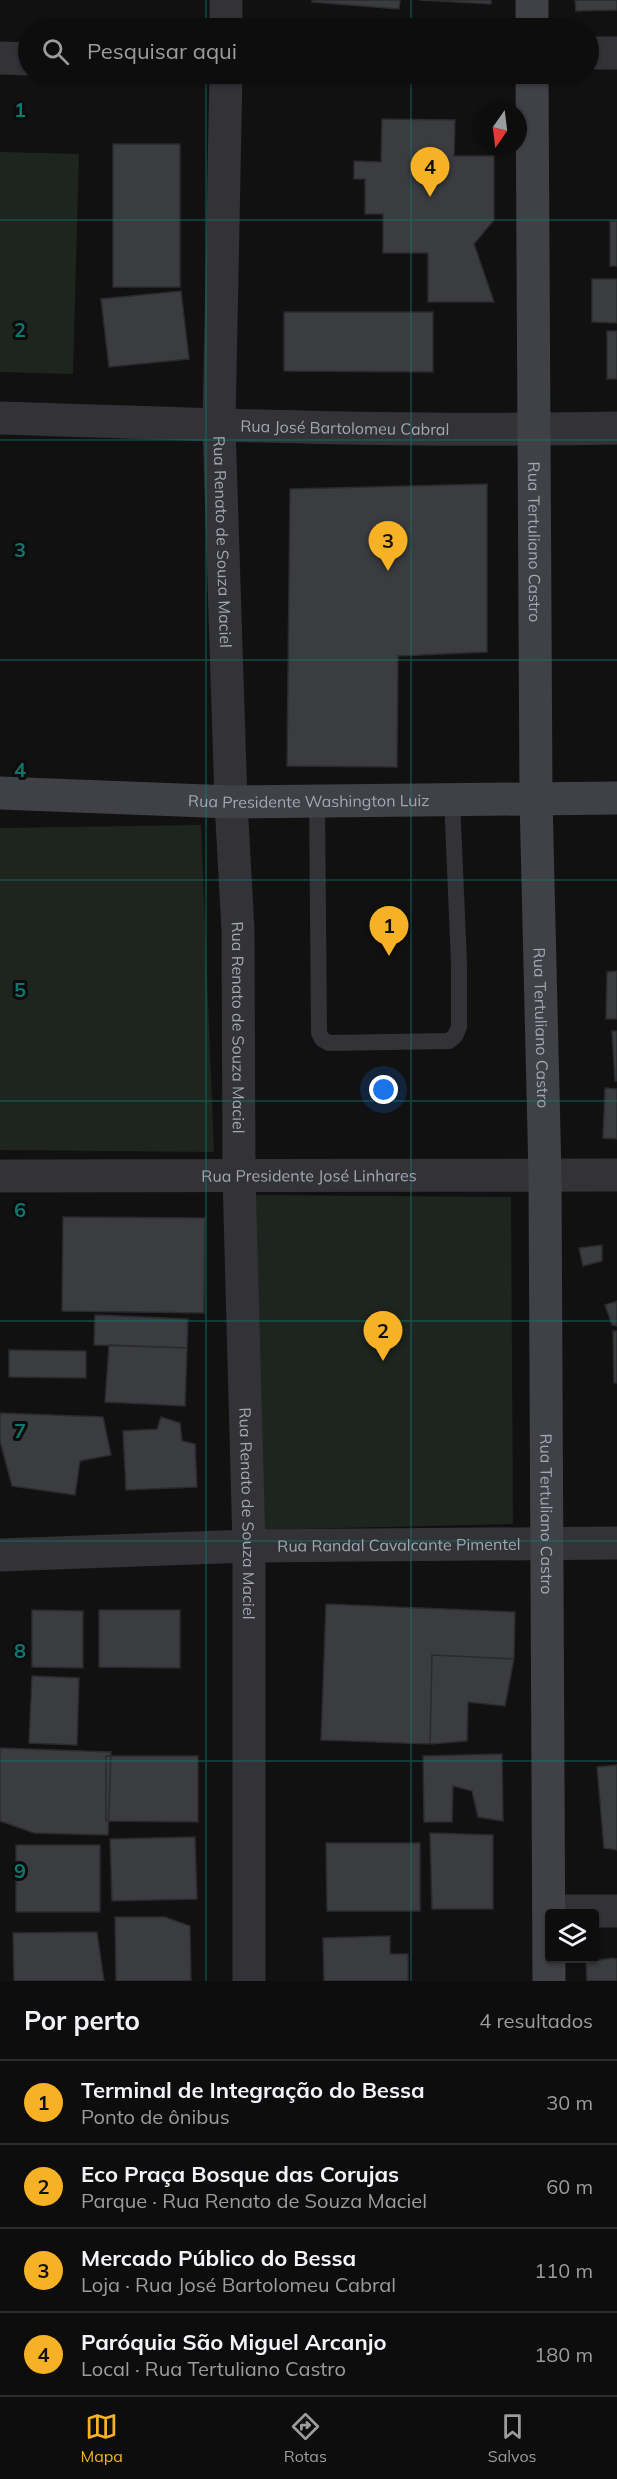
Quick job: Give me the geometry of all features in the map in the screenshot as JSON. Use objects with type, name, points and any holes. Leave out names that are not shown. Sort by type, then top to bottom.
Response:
[{"type":"street","points":[[226,0],[226,18]]},
{"type":"street","points":[[532,0],[532,18]]},
{"type":"street","points":[[599,53],[617,53]]},
{"type":"street","points":[[0,58],[18,58]]},
{"type":"street","name":"Rua Renato de Souza Maciel","points":[[226,84],[219,426],[231,802],[238,930],[239,1176],[249,1546],[249,1981]]},
{"type":"street","name":"Rua Tertuliano Castro","points":[[532,84],[536,798],[545,1175],[549,1909]]},
{"type":"street","name":"Rua José Bartolomeu Cabral","points":[[0,418],[219,426],[617,428]]},
{"type":"street","name":"Rua Presidente Washington Luiz","points":[[0,793],[231,802],[617,798]]},
{"type":"street","name":"Rua Presidente José Linhares","points":[[0,1176],[617,1175]]},
{"type":"street","name":"Rua Randal Cavalcante Pimentel","points":[[0,1555],[249,1546],[617,1544]]},
{"type":"street","points":[[599,1911],[617,1911]]},
{"type":"street","name":"Rua Tertuliano Castro","points":[[549,1963],[549,1981]]},
{"type":"lane","points":[[317,800],[319,1033],[322,1039],[329,1043],[374,1044],[449,1041],[455,1036],[459,1027],[459,963],[452,800]]},
{"type":"shaded area","points":[[0,152],[79,154],[73,374],[0,372]]},
{"type":"shaded area","points":[[201,825],[214,1152],[0,1150],[0,828]]},
{"type":"shaded area","points":[[253,1195],[511,1197],[513,1524],[256,1530]]},
{"type":"building","points":[[312,0],[400,0],[399,9],[312,2]]},
{"type":"building","points":[[419,0],[491,0],[491,4]]},
{"type":"building","points":[[575,0],[617,0],[617,10],[576,11]]},
{"type":"building","points":[[382,119],[455,120],[454,156],[494,156],[494,220],[474,244],[494,302],[428,302],[428,253],[383,253],[383,214],[365,214],[365,179],[354,179],[354,161],[381,162]]},
{"type":"building","points":[[113,144],[180,144],[180,287],[113,287]]},
{"type":"building","points":[[610,221],[617,221],[617,266],[610,266]]},
{"type":"building","points":[[592,279],[617,279],[617,323],[592,322]]},
{"type":"building","points":[[181,291],[189,359],[109,367],[101,299]]},
{"type":"building","points":[[284,312],[433,312],[433,372],[284,371]]},
{"type":"building","points":[[607,331],[617,331],[617,379],[607,379]]},
{"type":"building","points":[[487,484],[487,652],[398,656],[397,767],[287,766],[290,489]]},
{"type":"building","points":[[617,971],[617,1019],[606,1019],[607,972]]},
{"type":"building","points":[[612,1031],[617,1031],[617,1081],[615,1081]]},
{"type":"building","points":[[605,1088],[617,1089],[617,1139],[603,1138]]},
{"type":"building","points":[[63,1217],[205,1218],[204,1313],[62,1311]]},
{"type":"building","points":[[602,1245],[602,1261],[583,1266],[579,1248]]},
{"type":"building","points":[[617,1301],[617,1326],[612,1325],[605,1305]]},
{"type":"building","points":[[95,1315],[188,1319],[187,1348],[94,1345]]},
{"type":"building","points":[[613,1331],[617,1331],[617,1383],[614,1383]]},
{"type":"building","points":[[109,1345],[187,1348],[185,1406],[105,1402]]},
{"type":"building","points":[[9,1350],[86,1351],[86,1378],[9,1377]]},
{"type":"building","points":[[0,1413],[103,1417],[111,1455],[80,1461],[75,1495],[12,1486],[0,1441]]},
{"type":"building","points":[[161,1417],[180,1423],[182,1441],[195,1444],[197,1487],[126,1490],[123,1431],[157,1429]]},
{"type":"building","points":[[326,1604],[515,1612],[514,1659],[432,1655],[430,1744],[321,1740]]},
{"type":"building","points":[[32,1610],[83,1611],[83,1668],[32,1667]]},
{"type":"building","points":[[99,1610],[180,1610],[180,1668],[99,1667]]},
{"type":"building","points":[[432,1655],[514,1659],[505,1706],[468,1702],[467,1741],[430,1744]]},
{"type":"building","points":[[32,1676],[79,1678],[77,1745],[29,1743]]},
{"type":"building","points":[[0,1748],[111,1752],[108,1835],[34,1833],[0,1821]]},
{"type":"building","points":[[502,1754],[503,1821],[478,1817],[472,1791],[453,1786],[452,1822],[424,1822],[423,1756]]},
{"type":"building","points":[[106,1756],[198,1756],[198,1822],[106,1821]]},
{"type":"building","points":[[617,1765],[617,1850],[604,1848],[597,1767]]},
{"type":"building","points":[[430,1833],[493,1835],[493,1909],[432,1909]]},
{"type":"building","points":[[195,1837],[197,1899],[112,1901],[110,1839]]},
{"type":"building","points":[[326,1843],[420,1843],[420,1911],[327,1911]]},
{"type":"building","points":[[16,1845],[100,1845],[100,1912],[16,1912]]},
{"type":"building","points":[[115,1917],[165,1917],[190,1926],[191,1981],[116,1981]]},
{"type":"building","points":[[97,1932],[104,1981],[14,1981],[13,1933]]},
{"type":"building","points":[[390,1936],[390,1954],[408,1954],[408,1981],[324,1981],[323,1938]]},
{"type":"building","points":[[617,1959],[617,1981],[587,1981],[586,1963],[599,1963],[599,1960]]},
{"type":"place","name":"Paróquia São Miguel Arcanjo","points":[[430,197]]},
{"type":"place","name":"Mercado Público do Bessa","points":[[388,571]]},
{"type":"place","name":"Terminal de Integração do Bessa","points":[[389,956]]},
{"type":"place","name":"Eco Praça Bosque das Corujas","points":[[383,1361]]}]
